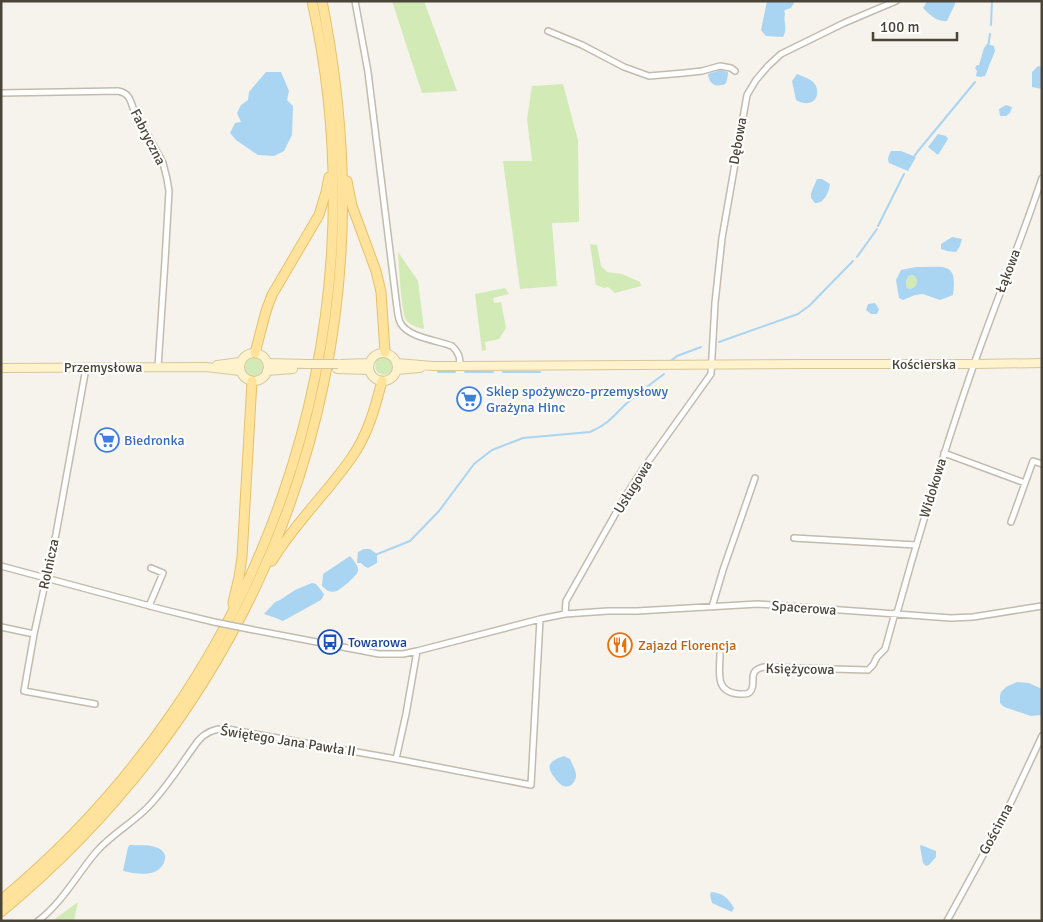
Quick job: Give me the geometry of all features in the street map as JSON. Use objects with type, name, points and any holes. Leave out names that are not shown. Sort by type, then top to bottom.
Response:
[{"type":"main road","points":[[1,912],[55,866],[81,839],[124,792],[185,713],[234,632],[279,533],[314,426],[336,311],[339,283],[342,199],[319,33],[312,1]]},
{"type":"main road","points":[[1,900],[75,833],[101,805],[153,741],[189,690],[213,649],[243,593],[273,524],[296,456],[314,388],[330,282],[336,149],[335,81],[322,1]]},
{"type":"main road","points":[[255,352],[272,295],[320,215],[336,149]]},
{"type":"main road","points":[[336,149],[352,206],[376,271],[381,292],[384,352]]},
{"type":"main road","points":[[255,352],[263,356],[268,367],[263,378],[252,381],[243,377],[240,367],[244,356],[255,352]]},
{"type":"main road","points":[[384,352],[392,356],[397,367],[390,380],[382,381],[374,378],[369,366],[374,356],[384,352]]},
{"type":"main road","name":"Kościerska","points":[[460,366],[974,364],[1042,362]]},
{"type":"main road","points":[[268,367],[285,369],[308,366],[369,366]]},
{"type":"main road","points":[[397,367],[460,366]]},
{"type":"main road","name":"Przemysłowa","points":[[1,368],[240,367]]},
{"type":"main road","points":[[234,609],[233,602],[242,557],[252,381]]},
{"type":"main road","points":[[262,573],[268,568],[283,545],[353,456],[371,420],[382,381]]},
{"type":"street","points":[[355,1],[368,72],[396,308],[399,319],[402,325],[410,332],[452,346],[460,357],[460,366]]},
{"type":"street","name":"Dębowa","points":[[711,365],[722,238],[747,95],[756,80],[782,54],[844,23],[896,1]]},
{"type":"street","points":[[548,30],[624,67],[649,76],[702,71],[720,66],[731,68],[735,71]]},
{"type":"street","name":"Fabryczna","points":[[1,93],[118,91],[124,92],[130,98],[133,108],[162,163],[169,190],[158,367]]},
{"type":"street","name":"Łąkowa","points":[[974,364],[1042,178]]},
{"type":"street","name":"Widokowa","points":[[896,613],[944,453],[974,364]]},
{"type":"street","name":"Usługowa","points":[[565,614],[566,601],[626,497],[643,469],[711,374],[711,365]]},
{"type":"street","name":"Rolnicza","points":[[86,368],[56,534],[34,634],[24,691],[95,704]]},
{"type":"street","points":[[944,453],[1025,483]]},
{"type":"street","points":[[1011,522],[1033,461],[1042,464]]},
{"type":"street","points":[[712,607],[755,478]]},
{"type":"street","points":[[794,538],[916,545]]},
{"type":"street","points":[[1,566],[214,622],[379,654],[417,652],[565,614]]},
{"type":"street","points":[[149,606],[163,573],[150,568]]},
{"type":"street","name":"Spacerowa","points":[[565,614],[758,604],[951,618],[973,617],[1042,606]]},
{"type":"street","name":"Księżycowa","points":[[720,654],[720,682],[724,689],[730,693],[746,694],[750,692],[754,672],[764,666],[868,670],[877,657],[885,650],[896,613]]},
{"type":"street","name":"Świętego Jana Pawła II","points":[[38,921],[59,901],[102,846],[152,803],[198,741],[212,730],[227,729],[532,785],[540,619]]},
{"type":"street","points":[[1,627],[34,634]]},
{"type":"street","points":[[396,759],[417,652]]},
{"type":"street","name":"Gościnna","points":[[947,921],[1005,815],[1042,736]]},
{"type":"green space","points":[[392,1],[424,1],[457,91],[422,93]]},
{"type":"green space","points":[[563,84],[578,140],[579,222],[552,223],[557,286],[520,289],[503,161],[532,161],[527,119],[532,86]]},
{"type":"green space","points":[[590,244],[597,245],[601,266],[607,272],[622,274],[640,282],[641,286],[615,293],[608,287],[604,288],[596,285]]},
{"type":"green space","points":[[398,252],[418,281],[424,329],[410,323],[404,315]]},
{"type":"green space","points":[[913,275],[917,279],[916,285],[910,289],[907,288],[907,279]]},
{"type":"green space","points":[[505,288],[509,294],[493,298],[494,303],[501,302],[506,328],[499,339],[485,342],[486,350],[482,351],[475,294]]},
{"type":"green space","points":[[384,357],[392,362],[393,366],[388,374],[384,375],[376,370],[375,366],[380,358]]},
{"type":"green space","points":[[250,358],[258,358],[263,363],[261,374],[250,376],[245,371],[245,363]]},
{"type":"green space","points":[[78,902],[74,921],[52,921]]},
{"type":"water","points":[[767,1],[795,1],[791,8],[784,11],[785,28],[783,37],[766,36],[761,30]]},
{"type":"water","points":[[927,1],[955,1],[947,21],[937,19],[923,8]]},
{"type":"water","points":[[987,44],[994,46],[995,51],[985,76],[976,76],[977,71],[975,68],[979,65]]},
{"type":"water","points":[[1038,66],[1042,67],[1042,89],[1032,87],[1032,72]]},
{"type":"water","points":[[720,70],[728,72],[726,82],[724,85],[714,85],[710,82],[708,74]]},
{"type":"water","points":[[266,72],[281,72],[289,91],[287,100],[293,106],[292,135],[284,151],[274,156],[258,155],[236,140],[230,133],[235,123],[241,122],[237,113],[241,105],[248,100],[249,92]]},
{"type":"water","points":[[797,74],[815,84],[817,94],[812,102],[805,103],[796,100],[792,81]]},
{"type":"water","points":[[1006,105],[1012,107],[1010,113],[1006,116],[1000,116],[999,109]]},
{"type":"water","points":[[938,134],[946,136],[948,139],[938,155],[928,147]]},
{"type":"water","points":[[891,151],[901,151],[916,157],[908,171],[889,163],[888,158]]},
{"type":"water","points":[[817,179],[822,179],[830,184],[823,200],[815,203],[811,198],[811,193]]},
{"type":"water","points":[[952,237],[962,239],[956,252],[941,249],[941,244]]},
{"type":"water","points":[[916,267],[946,268],[951,271],[953,276],[953,295],[940,300],[923,294],[903,300],[899,298],[896,280],[901,270]],"holes":[[[915,276],[917,284],[915,287],[907,288],[908,277]]]},
{"type":"water","points":[[875,303],[879,309],[877,314],[871,314],[866,310],[868,304]]},
{"type":"water","points":[[370,549],[377,554],[377,563],[368,568],[361,563],[357,563],[358,552]]},
{"type":"water","points":[[350,556],[358,567],[357,573],[339,590],[328,591],[322,586],[323,574]]},
{"type":"water","points":[[312,583],[316,584],[324,594],[321,600],[283,621],[264,614],[275,602],[295,590]]},
{"type":"water","points":[[1017,682],[1029,683],[1042,689],[1042,715],[1031,716],[1004,707],[1000,703],[1001,692],[1006,687]]},
{"type":"water","points":[[564,756],[570,759],[576,774],[576,779],[567,787],[558,782],[549,767],[552,762]]},
{"type":"water","points":[[130,845],[158,848],[162,851],[165,858],[162,866],[155,872],[148,874],[123,871]]},
{"type":"water","points":[[921,845],[936,851],[936,857],[926,866],[923,863]]},
{"type":"water","points":[[711,892],[722,895],[727,899],[734,908],[732,912],[712,903]]},
{"type":"waterway","points":[[991,25],[992,1]]},
{"type":"waterway","points":[[988,47],[990,34]]},
{"type":"waterway","points":[[913,158],[975,82]]},
{"type":"waterway","points":[[878,226],[904,174]]},
{"type":"waterway","points":[[857,257],[877,229]]},
{"type":"waterway","points":[[719,342],[798,314],[809,306],[853,261]]},
{"type":"waterway","points":[[671,361],[677,356],[701,347]]},
{"type":"waterway","points":[[438,372],[455,372]]},
{"type":"waterway","points":[[465,372],[493,372]]},
{"type":"waterway","points":[[503,372],[540,372]]},
{"type":"waterway","points":[[375,555],[410,541],[439,511],[474,464],[492,450],[523,438],[590,432],[606,423],[627,403],[664,374]]},
{"type":"place","name":"Sklep spożywczo-przemysłowy Grażyna Hinc","points":[[469,399]]},
{"type":"place","name":"Biedronka","points":[[107,440]]},
{"type":"place","name":"Towarowa","points":[[330,642]]},
{"type":"place","name":"Zajazd Florencja","points":[[620,645]]}]
